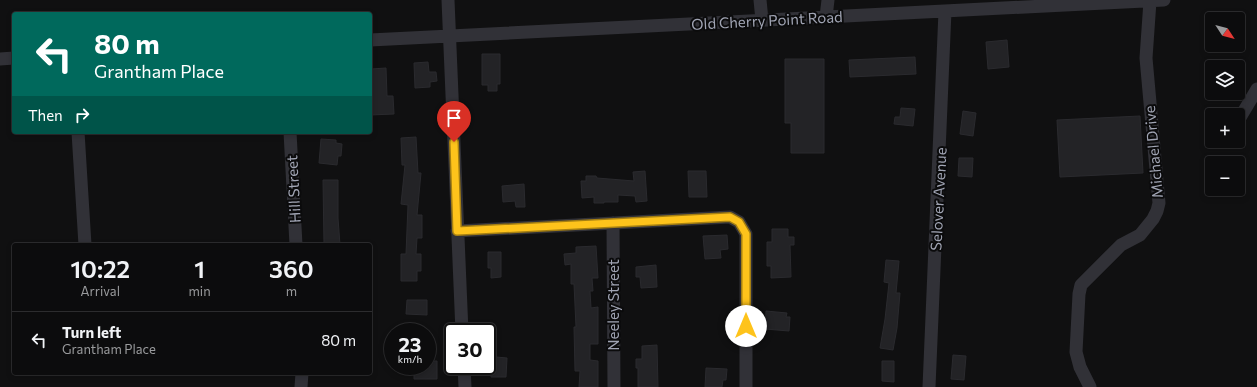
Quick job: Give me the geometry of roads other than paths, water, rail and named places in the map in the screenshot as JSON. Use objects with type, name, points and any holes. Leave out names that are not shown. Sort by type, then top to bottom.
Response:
[{"type":"street","points":[[448,0],[462,323]]},
{"type":"street","points":[[760,0],[762,20]]},
{"type":"street","points":[[826,17],[828,0]]},
{"type":"street","name":"Old Cherry Point Road","points":[[372,40],[1164,0]]},
{"type":"street","name":"Michael Drive","points":[[1090,387],[1080,367],[1076,352],[1079,294],[1081,285],[1121,245],[1140,235],[1153,219],[1159,203],[1146,58],[1150,1]]},
{"type":"street","name":"Selover Avenue","points":[[929,387],[945,11]]},
{"type":"street","points":[[0,59],[12,58]]},
{"type":"street","points":[[1245,109],[1257,89]]},
{"type":"street","points":[[78,134],[85,243]]},
{"type":"street","name":"Hill Street","points":[[290,134],[296,243]]},
{"type":"street","points":[[457,231],[730,217],[739,222],[746,234],[746,387]]},
{"type":"street","name":"Neeley Street","points":[[613,223],[614,387]]},
{"type":"street","points":[[300,387],[302,375]]},
{"type":"street","points":[[464,375],[465,387]]}]
